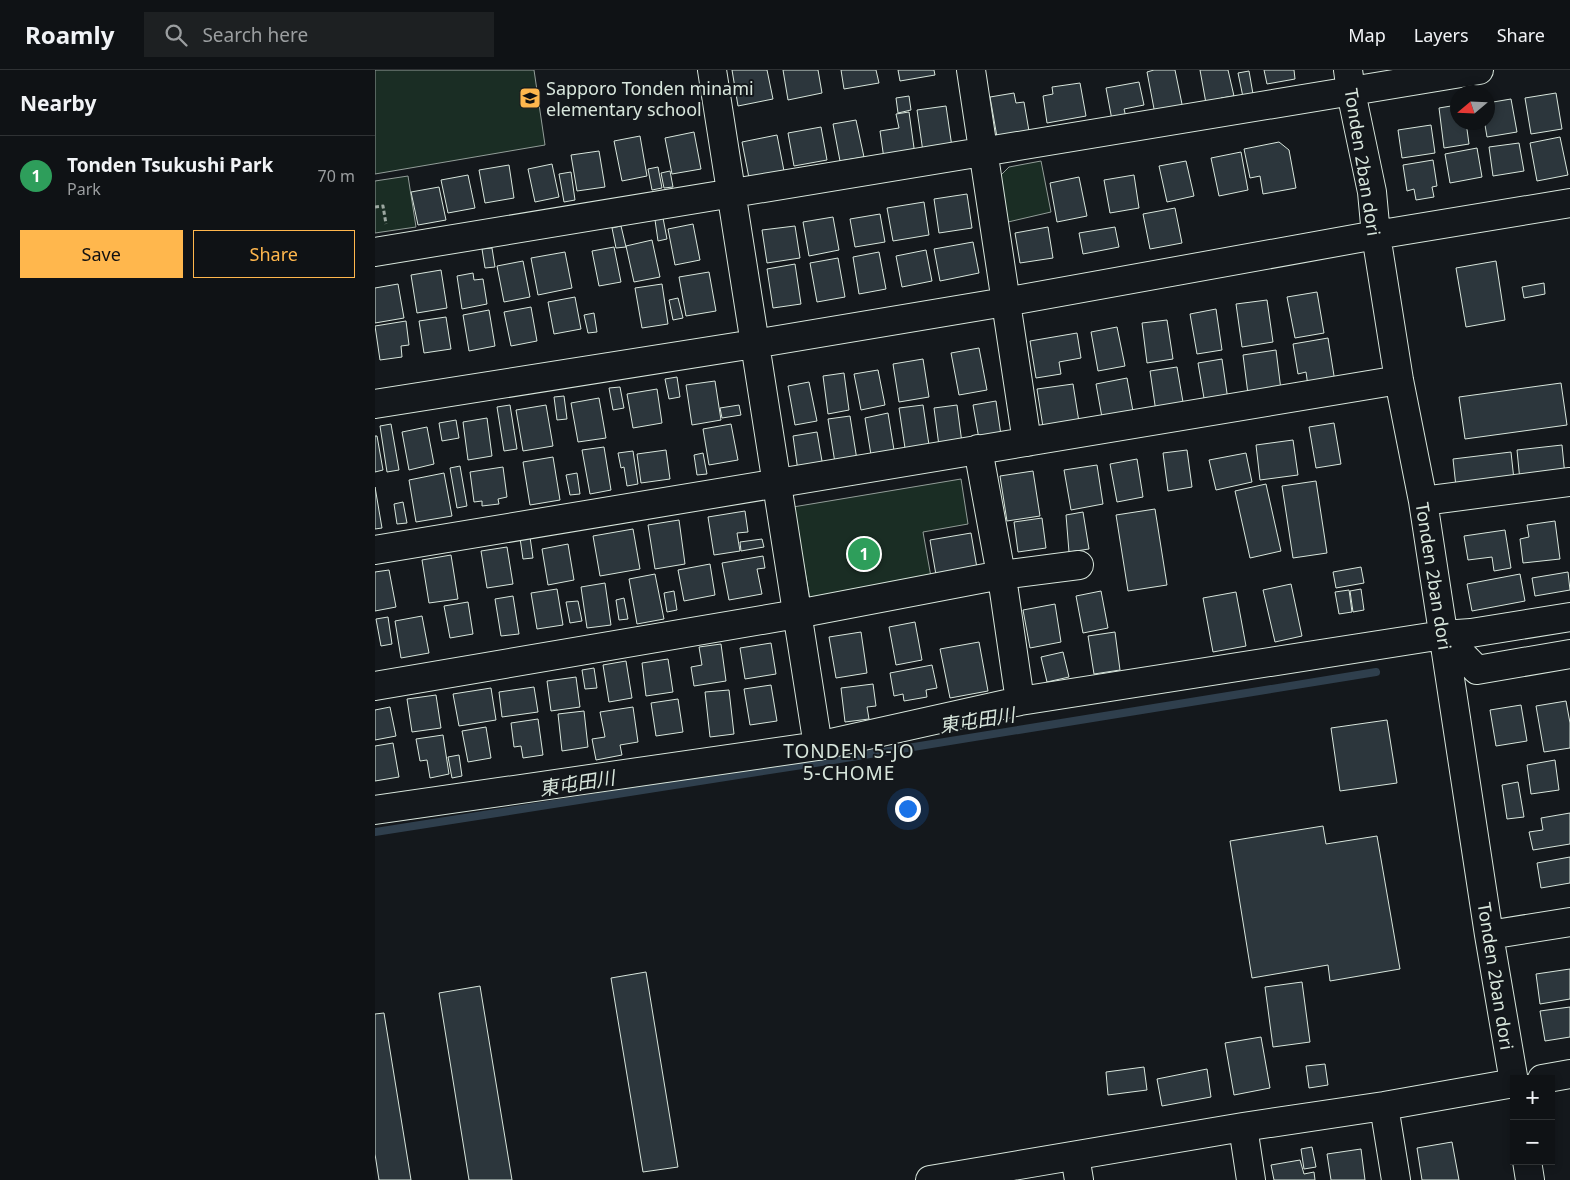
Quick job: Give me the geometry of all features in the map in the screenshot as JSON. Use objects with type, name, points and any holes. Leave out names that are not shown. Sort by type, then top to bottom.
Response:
[{"type":"street","points":[[712,70],[818,746]]},
{"type":"street","points":[[971,70],[1027,442]]},
{"type":"street","points":[[375,252],[982,152],[1350,81],[1479,70]]},
{"type":"street","name":"Tonden 2ban dori","points":[[1350,81],[1372,192],[1375,235],[1399,380],[1423,501],[1489,935],[1513,1075]]},
{"type":"street","points":[[375,404],[1005,302],[1375,235],[1570,203]]},
{"type":"street","points":[[375,550],[1399,380]]},
{"type":"street","points":[[978,450],[1001,575],[1020,701]]},
{"type":"street","points":[[1423,501],[1570,482]]},
{"type":"street","points":[[375,686],[797,614],[1001,575],[1079,565]]},
{"type":"street","points":[[375,810],[818,746],[1020,701],[1570,617]]},
{"type":"street","points":[[1443,635],[1477,670],[1570,654]]},
{"type":"street","points":[[1489,935],[1570,922]]},
{"type":"street","points":[[1555,1077],[1570,1074]]},
{"type":"street","points":[[930,1180],[1077,1168],[1243,1127],[1384,1106],[1510,1084]]},
{"type":"street","points":[[1384,1106],[1396,1180]]},
{"type":"street","points":[[1243,1127],[1251,1180]]},
{"type":"street","points":[[1528,1165],[1530,1180]]},
{"type":"path","points":[[375,207],[383,206],[387,225]]},
{"type":"green space","points":[[375,70],[534,70],[545,145],[375,174]]},
{"type":"green space","points":[[1041,161],[1051,212],[1008,222],[1000,176],[1009,167]]},
{"type":"green space","points":[[408,176],[416,227],[375,233],[375,181]]},
{"type":"green space","points":[[961,479],[968,524],[923,532],[931,577],[810,599],[793,507]]},
{"type":"building","points":[[732,70],[767,70],[773,99],[738,106]]},
{"type":"building","points":[[783,70],[818,70],[822,93],[788,100]]},
{"type":"building","points":[[841,70],[876,70],[879,83],[844,89]]},
{"type":"building","points":[[898,70],[934,70],[935,75],[900,81]]},
{"type":"building","points":[[1175,70],[1183,109],[1155,114],[1147,72]]},
{"type":"building","points":[[1200,70],[1228,70],[1234,96],[1221,98],[1222,106],[1207,109]]},
{"type":"building","points":[[1264,70],[1294,70],[1295,79],[1267,84]]},
{"type":"building","points":[[1249,71],[1253,94],[1243,97],[1238,73]]},
{"type":"building","points":[[1139,82],[1144,105],[1124,109],[1126,117],[1112,120],[1106,88]]},
{"type":"building","points":[[1080,83],[1086,116],[1047,123],[1043,96],[1053,94],[1052,87]]},
{"type":"building","points":[[1014,93],[1016,103],[1024,102],[1029,131],[997,137],[990,97]]},
{"type":"building","points":[[1556,93],[1562,129],[1531,134],[1525,98]]},
{"type":"building","points":[[909,96],[911,110],[898,113],[896,98]]},
{"type":"building","points":[[1511,99],[1517,132],[1487,137],[1486,130],[1495,130],[1495,102]]},
{"type":"building","points":[[946,106],[952,147],[923,152],[917,110]]},
{"type":"building","points":[[1450,106],[1450,130],[1467,130],[1469,144],[1444,148],[1439,108]]},
{"type":"building","points":[[909,112],[915,155],[884,159],[880,131],[899,128],[896,114]]},
{"type":"building","points":[[856,120],[864,157],[840,161],[833,124]]},
{"type":"building","points":[[1431,125],[1435,153],[1402,158],[1398,130]]},
{"type":"building","points":[[821,127],[827,160],[794,166],[788,133]]},
{"type":"building","points":[[694,132],[701,169],[672,174],[665,138]]},
{"type":"building","points":[[777,135],[784,171],[749,178],[742,142]]},
{"type":"building","points":[[640,136],[647,176],[622,181],[614,141]]},
{"type":"building","points":[[1560,137],[1568,175],[1537,181],[1530,143]]},
{"type":"building","points":[[1279,142],[1289,150],[1296,188],[1263,194],[1260,176],[1250,178],[1244,149]]},
{"type":"building","points":[[1519,143],[1524,171],[1493,176],[1489,147]]},
{"type":"building","points":[[1477,148],[1482,177],[1450,183],[1445,154]]},
{"type":"building","points":[[599,151],[605,187],[577,191],[571,155]]},
{"type":"building","points":[[1241,152],[1248,190],[1219,196],[1211,158]]},
{"type":"building","points":[[1433,160],[1437,186],[1432,187],[1434,197],[1416,200],[1414,189],[1407,191],[1403,165]]},
{"type":"building","points":[[1186,161],[1194,196],[1167,202],[1159,166]]},
{"type":"building","points":[[552,164],[559,197],[535,202],[528,169]]},
{"type":"building","points":[[509,165],[514,198],[485,203],[479,170]]},
{"type":"building","points":[[658,167],[662,188],[652,190],[648,169]]},
{"type":"building","points":[[670,171],[673,187],[664,188],[661,173]]},
{"type":"building","points":[[571,172],[575,200],[564,202],[559,174]]},
{"type":"building","points":[[468,175],[475,208],[448,213],[441,180]]},
{"type":"building","points":[[1134,175],[1139,208],[1110,213],[1104,180]]},
{"type":"building","points":[[1079,177],[1087,216],[1057,222],[1050,183]]},
{"type":"building","points":[[439,187],[446,220],[418,225],[411,192]]},
{"type":"building","points":[[967,194],[972,228],[939,233],[934,199]]},
{"type":"building","points":[[924,202],[929,235],[893,241],[887,208]]},
{"type":"building","points":[[1175,208],[1182,243],[1150,249],[1143,214]]},
{"type":"building","points":[[880,214],[885,242],[855,247],[850,219]]},
{"type":"building","points":[[833,217],[839,250],[809,256],[803,222]]},
{"type":"building","points":[[663,218],[667,239],[658,241],[655,220]]},
{"type":"building","points":[[693,224],[700,260],[675,265],[668,229]]},
{"type":"building","points":[[621,226],[626,247],[616,248],[612,228]]},
{"type":"building","points":[[795,226],[800,258],[767,263],[762,230]]},
{"type":"building","points":[[1048,227],[1053,258],[1020,263],[1015,233]]},
{"type":"building","points":[[1115,227],[1119,247],[1083,254],[1079,233]]},
{"type":"building","points":[[652,240],[660,277],[634,282],[626,246]]},
{"type":"building","points":[[973,242],[979,273],[940,281],[934,249]]},
{"type":"building","points":[[614,247],[621,282],[599,286],[592,251]]},
{"type":"building","points":[[492,248],[495,267],[485,268],[482,249]]},
{"type":"building","points":[[926,250],[932,281],[902,287],[896,256]]},
{"type":"building","points":[[565,252],[572,288],[538,295],[531,258]]},
{"type":"building","points":[[879,252],[886,289],[859,294],[853,257]]},
{"type":"building","points":[[838,258],[845,297],[817,302],[810,263]]},
{"type":"building","points":[[523,261],[530,297],[504,302],[497,266]]},
{"type":"building","points":[[1496,261],[1505,320],[1466,327],[1456,268]]},
{"type":"building","points":[[795,264],[801,304],[773,308],[767,269]]},
{"type":"building","points":[[441,270],[447,308],[417,313],[411,275]]},
{"type":"building","points":[[709,272],[716,311],[686,316],[679,277]]},
{"type":"building","points":[[473,273],[474,280],[483,279],[487,304],[462,309],[457,276]]},
{"type":"building","points":[[1544,283],[1545,294],[1524,298],[1522,287]]},
{"type":"building","points":[[398,284],[404,318],[375,323],[375,288]]},
{"type":"building","points":[[662,284],[668,324],[642,328],[635,288]]},
{"type":"building","points":[[1317,292],[1324,333],[1295,338],[1287,297]]},
{"type":"building","points":[[575,297],[581,329],[554,334],[548,302]]},
{"type":"building","points":[[678,298],[683,318],[673,320],[669,300]]},
{"type":"building","points":[[1267,300],[1273,342],[1242,347],[1236,304]]},
{"type":"building","points":[[531,307],[537,341],[511,346],[504,312]]},
{"type":"building","points":[[1216,309],[1222,350],[1197,354],[1190,314]]},
{"type":"building","points":[[489,310],[495,346],[469,351],[463,315]]},
{"type":"building","points":[[594,313],[597,332],[588,333],[584,315]]},
{"type":"building","points":[[446,317],[451,349],[424,353],[419,321]]},
{"type":"building","points":[[1167,320],[1173,359],[1147,363],[1142,323]]},
{"type":"building","points":[[406,321],[409,345],[401,346],[402,357],[380,360],[375,326]]},
{"type":"building","points":[[1117,327],[1125,366],[1098,371],[1091,332]]},
{"type":"building","points":[[1077,333],[1081,358],[1059,362],[1061,374],[1036,378],[1030,341]]},
{"type":"building","points":[[1328,338],[1335,382],[1308,386],[1306,372],[1298,374],[1293,344]]},
{"type":"building","points":[[979,348],[987,390],[959,395],[951,353]]},
{"type":"building","points":[[1276,350],[1281,390],[1248,394],[1243,355]]},
{"type":"building","points":[[923,359],[929,397],[899,402],[893,364]]},
{"type":"building","points":[[1222,359],[1228,400],[1205,404],[1198,363]]},
{"type":"building","points":[[1177,367],[1184,408],[1156,412],[1150,371]]},
{"type":"building","points":[[878,370],[885,405],[861,410],[854,374]]},
{"type":"building","points":[[844,373],[849,410],[828,414],[823,376]]},
{"type":"building","points":[[677,377],[680,397],[669,399],[665,379]]},
{"type":"building","points":[[1127,378],[1134,417],[1103,423],[1096,384]]},
{"type":"building","points":[[715,381],[721,420],[692,425],[686,385]]},
{"type":"building","points":[[809,382],[817,421],[795,425],[788,386]]},
{"type":"building","points":[[1561,383],[1567,425],[1465,439],[1459,397]]},
{"type":"building","points":[[1073,384],[1079,422],[1043,427],[1037,389]]},
{"type":"building","points":[[620,387],[624,408],[613,410],[609,388]]},
{"type":"building","points":[[657,389],[662,423],[633,428],[627,394]]},
{"type":"building","points":[[564,396],[567,419],[557,420],[554,397]]},
{"type":"building","points":[[599,398],[606,438],[578,442],[571,403]]},
{"type":"building","points":[[996,401],[1001,435],[979,439],[973,405]]},
{"type":"building","points":[[510,405],[517,449],[504,451],[497,407]]},
{"type":"building","points":[[546,405],[553,446],[523,451],[516,410]]},
{"type":"building","points":[[739,405],[741,415],[722,418],[720,408]]},
{"type":"building","points":[[923,405],[929,445],[905,448],[899,408]]},
{"type":"building","points":[[957,405],[962,443],[939,446],[934,408]]},
{"type":"building","points":[[888,413],[894,450],[871,455],[865,418]]},
{"type":"building","points":[[850,416],[857,460],[835,463],[828,419]]},
{"type":"building","points":[[487,418],[492,456],[468,460],[463,422]]},
{"type":"building","points":[[456,420],[459,438],[442,441],[439,423]]},
{"type":"building","points":[[1334,423],[1341,464],[1316,468],[1309,427]]},
{"type":"building","points":[[391,424],[399,470],[387,472],[380,426]]},
{"type":"building","points":[[731,424],[738,460],[709,465],[703,429]]},
{"type":"building","points":[[427,427],[434,464],[409,470],[402,432]]},
{"type":"building","points":[[817,432],[823,467],[798,471],[793,436]]},
{"type":"building","points":[[375,436],[377,436],[383,470],[375,472]]},
{"type":"building","points":[[1293,440],[1298,475],[1260,480],[1256,445]]},
{"type":"building","points":[[1562,445],[1565,476],[1520,481],[1517,450]]},
{"type":"building","points":[[604,447],[611,490],[590,494],[582,450]]},
{"type":"building","points":[[666,450],[670,479],[641,483],[637,454]]},
{"type":"building","points":[[1187,450],[1192,487],[1168,491],[1163,453]]},
{"type":"building","points":[[633,451],[638,484],[627,486],[624,467],[621,468],[618,453]]},
{"type":"building","points":[[1511,452],[1514,480],[1456,487],[1453,459]]},
{"type":"building","points":[[703,453],[707,474],[697,475],[694,455]]},
{"type":"building","points":[[1246,453],[1252,482],[1216,490],[1209,460]]},
{"type":"building","points":[[553,457],[560,500],[530,505],[523,462]]},
{"type":"building","points":[[1137,459],[1143,497],[1117,502],[1110,464]]},
{"type":"building","points":[[1097,465],[1103,504],[1071,510],[1064,470]]},
{"type":"building","points":[[460,466],[467,506],[457,508],[450,468]]},
{"type":"building","points":[[503,467],[507,497],[498,499],[499,504],[482,506],[482,501],[474,502],[470,472]]},
{"type":"building","points":[[1033,471],[1040,516],[1007,521],[1000,476]]},
{"type":"building","points":[[444,473],[452,516],[416,522],[409,480]]},
{"type":"building","points":[[577,473],[580,494],[570,495],[566,475]]},
{"type":"building","points":[[1316,481],[1327,553],[1293,558],[1282,486]]},
{"type":"building","points":[[1266,484],[1281,551],[1250,558],[1235,491]]},
{"type":"building","points":[[375,487],[382,528],[375,529]]},
{"type":"building","points":[[403,502],[407,523],[397,524],[394,504]]},
{"type":"building","points":[[1155,509],[1167,585],[1128,591],[1116,515]]},
{"type":"building","points":[[745,511],[748,532],[737,533],[740,551],[714,555],[708,517]]},
{"type":"building","points":[[1083,512],[1089,549],[1069,552],[1066,515]]},
{"type":"building","points":[[1042,518],[1046,548],[1018,552],[1014,522]]},
{"type":"building","points":[[679,520],[685,564],[655,569],[648,525]]},
{"type":"building","points":[[1555,521],[1560,559],[1523,563],[1520,539],[1529,537],[1527,525]]},
{"type":"building","points":[[633,529],[640,569],[600,576],[593,536]]},
{"type":"building","points":[[1505,530],[1511,568],[1494,571],[1492,557],[1468,560],[1464,536]]},
{"type":"building","points":[[971,533],[977,568],[936,575],[930,540]]},
{"type":"building","points":[[530,537],[533,558],[523,559],[520,538]]},
{"type":"building","points":[[762,539],[764,547],[741,551],[740,542]]},
{"type":"building","points":[[568,544],[574,580],[548,585],[542,549]]},
{"type":"building","points":[[507,547],[513,584],[487,588],[481,551]]},
{"type":"building","points":[[451,555],[458,599],[429,603],[422,560]]},
{"type":"building","points":[[763,556],[765,568],[757,569],[762,594],[729,600],[722,563]]},
{"type":"building","points":[[710,564],[715,595],[684,601],[678,570]]},
{"type":"building","points":[[1361,567],[1364,583],[1336,588],[1333,572]]},
{"type":"building","points":[[389,570],[396,607],[375,611],[375,572]]},
{"type":"building","points":[[1568,572],[1570,590],[1535,596],[1532,578]]},
{"type":"building","points":[[655,574],[664,619],[637,624],[629,579]]},
{"type":"building","points":[[1520,574],[1525,601],[1472,611],[1467,584]]},
{"type":"building","points":[[605,583],[611,625],[587,628],[581,587]]},
{"type":"building","points":[[1291,584],[1302,636],[1275,642],[1263,590]]},
{"type":"building","points":[[557,589],[563,625],[537,629],[531,593]]},
{"type":"building","points":[[1361,589],[1364,610],[1353,612],[1350,591]]},
{"type":"building","points":[[1349,590],[1352,612],[1339,614],[1335,592]]},
{"type":"building","points":[[674,591],[677,610],[667,612],[664,593]]},
{"type":"building","points":[[1101,591],[1108,628],[1083,633],[1076,596]]},
{"type":"building","points":[[1236,592],[1246,646],[1213,652],[1203,598]]},
{"type":"building","points":[[513,596],[519,634],[501,636],[495,599]]},
{"type":"building","points":[[624,598],[628,619],[619,620],[616,600]]},
{"type":"building","points":[[578,601],[582,621],[570,623],[566,602]]},
{"type":"building","points":[[468,602],[473,634],[450,638],[444,606]]},
{"type":"building","points":[[1055,604],[1061,642],[1030,648],[1023,610]]},
{"type":"building","points":[[422,616],[429,653],[401,658],[395,621]]},
{"type":"building","points":[[388,617],[392,644],[381,646],[376,619]]},
{"type":"building","points":[[915,622],[922,660],[896,665],[889,627]]},
{"type":"building","points":[[861,632],[867,673],[836,678],[829,637]]},
{"type":"building","points":[[1115,632],[1120,670],[1094,674],[1088,636]]},
{"type":"building","points":[[979,642],[988,691],[950,698],[940,649]]},
{"type":"building","points":[[771,643],[776,674],[745,679],[740,648]]},
{"type":"building","points":[[721,644],[726,681],[694,686],[691,667],[702,665],[699,647]]},
{"type":"building","points":[[1063,652],[1069,677],[1047,682],[1041,657]]},
{"type":"building","points":[[668,659],[673,692],[646,696],[642,663]]},
{"type":"building","points":[[626,661],[632,698],[609,702],[603,665]]},
{"type":"building","points":[[932,665],[937,688],[926,690],[927,697],[904,701],[903,694],[894,696],[890,673]]},
{"type":"building","points":[[594,668],[597,688],[585,689],[582,670]]},
{"type":"building","points":[[576,677],[580,707],[551,711],[547,681]]},
{"type":"building","points":[[873,684],[876,706],[867,707],[869,719],[845,722],[841,688]]},
{"type":"building","points":[[771,685],[777,721],[750,725],[744,689]]},
{"type":"building","points":[[534,687],[538,712],[502,717],[499,692]]},
{"type":"building","points":[[491,688],[496,720],[459,726],[453,694]]},
{"type":"building","points":[[729,690],[734,734],[710,737],[705,692]]},
{"type":"building","points":[[436,695],[441,728],[412,732],[407,699]]},
{"type":"building","points":[[678,699],[683,732],[656,736],[651,703]]},
{"type":"building","points":[[1566,701],[1570,723],[1570,748],[1544,752],[1536,706]]},
{"type":"building","points":[[1521,705],[1527,741],[1496,746],[1490,710]]},
{"type":"building","points":[[390,707],[396,736],[375,740],[375,710]]},
{"type":"building","points":[[633,707],[638,742],[620,745],[622,755],[596,760],[592,739],[605,737],[600,712]]},
{"type":"building","points":[[584,711],[588,747],[562,751],[558,714]]},
{"type":"building","points":[[538,719],[543,755],[523,758],[521,746],[514,747],[511,723]]},
{"type":"building","points":[[1387,720],[1397,783],[1340,791],[1331,728]]},
{"type":"building","points":[[486,727],[491,758],[468,762],[462,731]]},
{"type":"building","points":[[443,735],[449,774],[430,778],[427,760],[420,761],[416,739]]},
{"type":"building","points":[[393,743],[399,777],[375,781],[375,746]]},
{"type":"building","points":[[459,755],[462,776],[452,778],[448,757]]},
{"type":"building","points":[[1555,760],[1559,790],[1531,794],[1527,765]]},
{"type":"building","points":[[1518,782],[1524,817],[1507,819],[1502,785]]},
{"type":"building","points":[[1570,813],[1570,844],[1533,850],[1529,832],[1543,830],[1541,818]]},
{"type":"building","points":[[1323,826],[1326,844],[1377,836],[1400,969],[1330,981],[1328,965],[1252,978],[1230,841]]},
{"type":"building","points":[[1570,857],[1570,883],[1541,888],[1537,863]]},
{"type":"building","points":[[1570,969],[1570,999],[1540,1004],[1536,974]]},
{"type":"building","points":[[646,972],[678,1167],[643,1172],[611,978]]},
{"type":"building","points":[[1302,982],[1310,1042],[1273,1047],[1265,987]]},
{"type":"building","points":[[480,986],[512,1180],[469,1180],[439,993]]},
{"type":"building","points":[[1570,1007],[1570,1037],[1545,1041],[1540,1011]]},
{"type":"building","points":[[384,1013],[411,1180],[379,1180],[375,1154],[375,1014]]},
{"type":"building","points":[[1261,1037],[1270,1088],[1234,1095],[1225,1043]]},
{"type":"building","points":[[1325,1064],[1328,1085],[1309,1088],[1306,1066]]},
{"type":"building","points":[[1144,1067],[1147,1090],[1108,1095],[1106,1072]]},
{"type":"building","points":[[1207,1069],[1211,1097],[1162,1106],[1157,1079]]},
{"type":"building","points":[[1452,1142],[1459,1180],[1422,1180],[1417,1148]]},
{"type":"building","points":[[1312,1147],[1316,1167],[1304,1169],[1301,1149]]},
{"type":"building","points":[[1361,1149],[1365,1180],[1331,1180],[1327,1154]]},
{"type":"building","points":[[1300,1160],[1304,1174],[1314,1172],[1315,1180],[1274,1180],[1271,1165]]},
{"type":"waterway","name":"東屯田川","points":[[375,832],[1376,672]]},
{"type":"place","name":"Sapporo Tonden minami elementary school","points":[[530,98]]},
{"type":"place","name":"Tonden Tsukushi Park","points":[[864,554]]},
{"type":"district","name":"TONDEN 5-JO 5-CHOME","points":[[849,762]]}]
